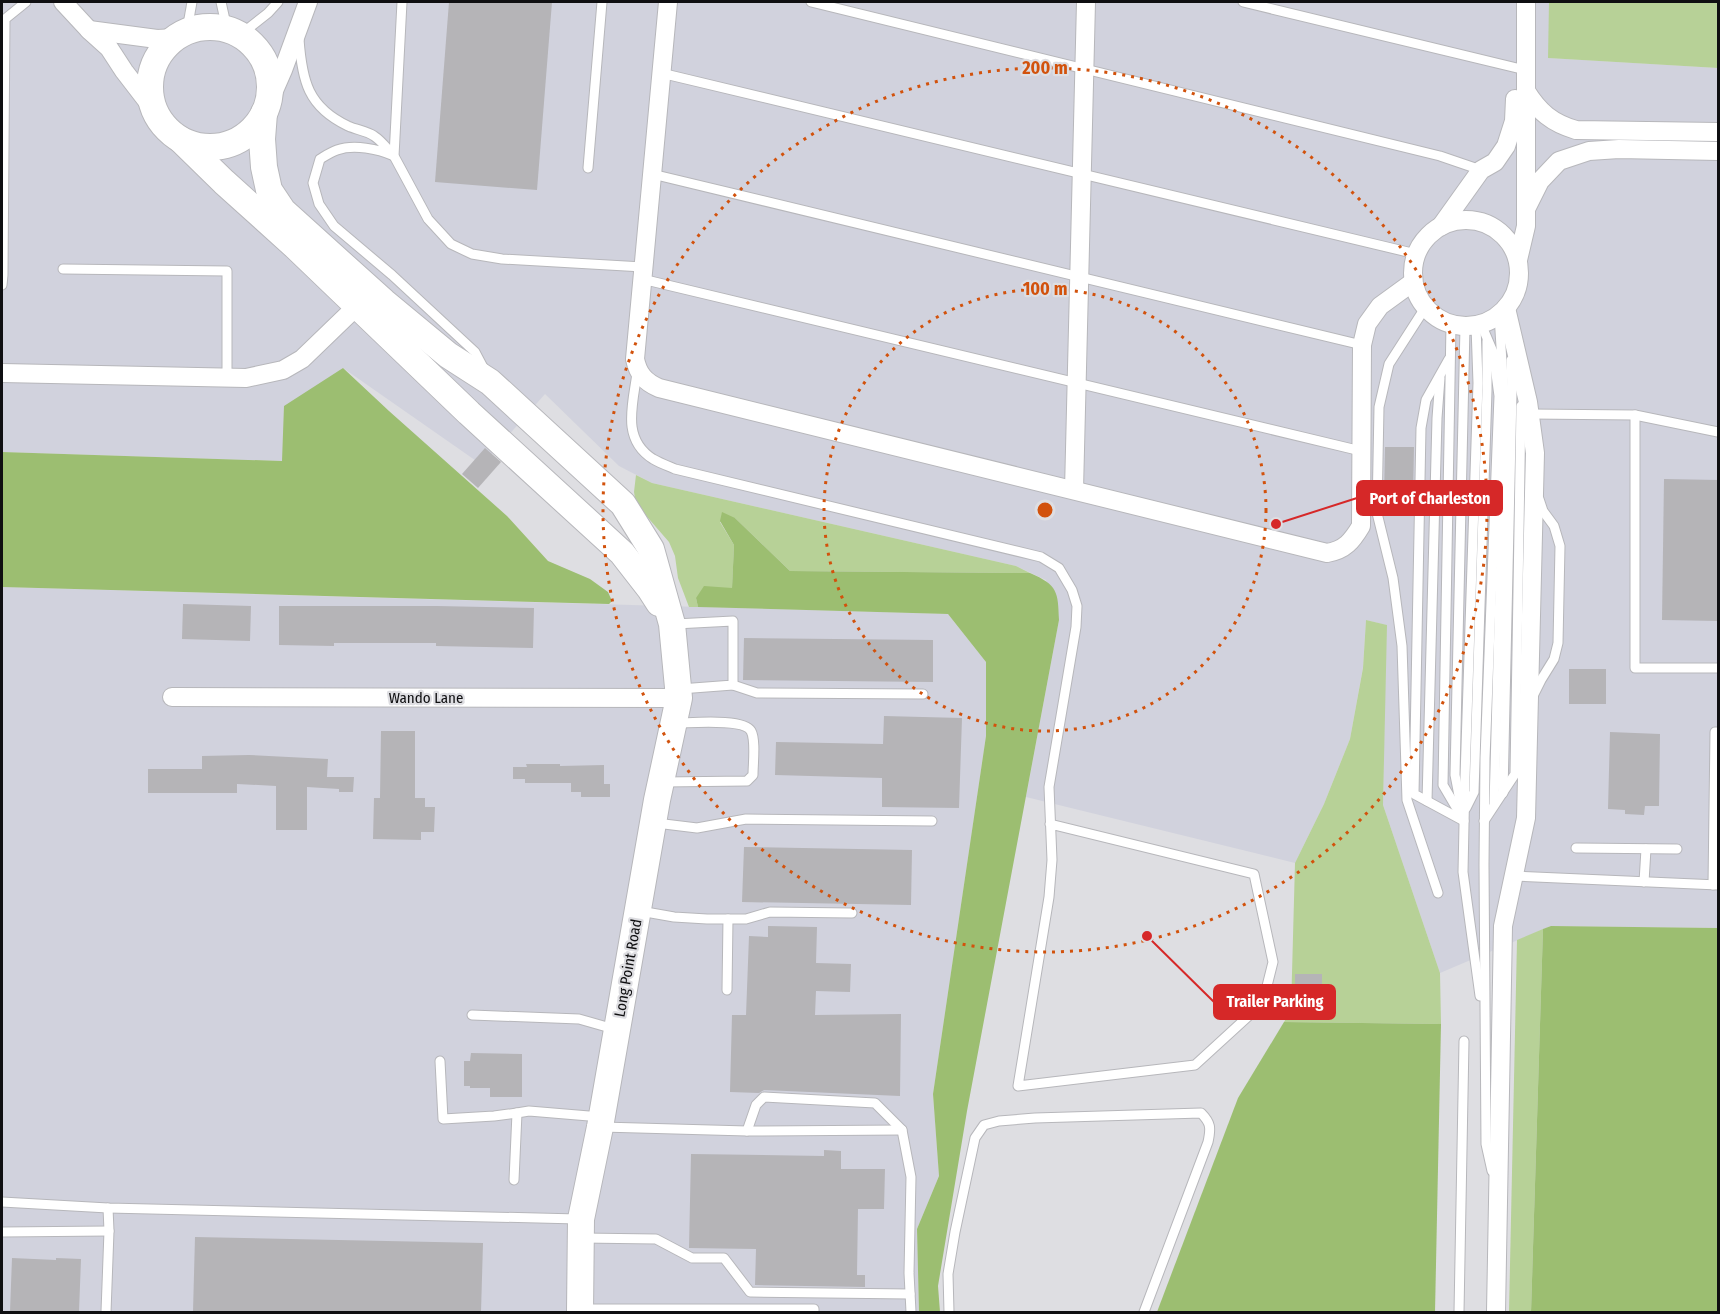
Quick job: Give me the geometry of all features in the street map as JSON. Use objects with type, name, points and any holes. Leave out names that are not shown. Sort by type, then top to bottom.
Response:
[{"type":"main road","points":[[181,140],[201,147],[233,142],[251,130],[266,107],[270,81],[264,60],[250,42],[234,32],[214,27],[181,34],[162,52],[153,70],[150,90],[154,110],[161,122],[622,554],[650,589],[672,624]]},
{"type":"main road","name":"Long Point Road","points":[[266,107],[262,139],[264,167],[269,190],[283,212],[384,302],[448,355],[490,382],[623,504],[651,549],[672,624],[678,693],[674,723],[653,823],[580,1228],[580,1311]]},
{"type":"street","points":[[63,2],[109,48],[154,110]]},
{"type":"street","points":[[266,107],[283,70],[308,2]]},
{"type":"street","points":[[668,2],[635,359],[638,371],[648,383],[659,388],[1327,553],[1336,551],[1352,541],[1360,526],[1362,345],[1367,324],[1380,306],[1413,282]]},
{"type":"street","points":[[1074,490],[1086,2]]},
{"type":"street","points":[[1441,226],[1481,170],[1495,162],[1506,146],[1514,121],[1524,2]]},
{"type":"street","points":[[1496,1312],[1503,926],[1526,818],[1535,453],[1522,374],[1505,316],[1516,290],[1518,260],[1526,225],[1524,2]]},
{"type":"street","points":[[89,30],[157,39],[181,34]]},
{"type":"street","points":[[1526,91],[1534,105],[1546,116],[1560,125],[1576,129],[1719,132]]},
{"type":"street","points":[[1526,208],[1540,181],[1559,162],[1589,151],[1619,149],[1719,152]]},
{"type":"street","points":[[1505,316],[1472,328],[1433,315],[1425,308],[1413,282],[1416,254],[1426,238],[1441,226],[1449,222],[1468,220],[1495,228],[1509,242],[1518,260]]},
{"type":"street","points":[[2,373],[246,378],[283,370],[302,358],[358,306]]},
{"type":"street","name":"Wando Lane","points":[[172,697],[678,693]]},
{"type":"lane","points":[[2,285],[3,19],[26,2]]},
{"type":"lane","points":[[181,34],[192,2]]},
{"type":"lane","points":[[222,2],[234,32],[268,13],[278,2]]},
{"type":"lane","points":[[394,156],[402,2]]},
{"type":"lane","points":[[588,168],[602,2]]},
{"type":"lane","points":[[811,2],[1440,156],[1481,170]]},
{"type":"lane","points":[[1243,2],[1517,68]]},
{"type":"lane","points":[[298,29],[304,80],[313,100],[347,125],[375,136],[394,156],[428,219],[451,244],[472,254],[643,273],[1077,383],[1361,451]]},
{"type":"lane","points":[[661,73],[1416,254]]},
{"type":"lane","points":[[394,156],[385,152],[356,147],[338,149],[320,159],[313,183],[319,204],[334,226],[392,275],[475,352],[490,382]]},
{"type":"lane","points":[[652,174],[1362,345]]},
{"type":"lane","points":[[63,269],[227,271],[227,378]]},
{"type":"lane","points":[[1425,308],[1389,364],[1379,407],[1377,513],[1393,578],[1402,646],[1407,800],[1437,893]]},
{"type":"lane","points":[[1503,793],[1512,392],[1505,316]]},
{"type":"lane","points":[[1494,805],[1505,410],[1505,316]]},
{"type":"lane","points":[[1464,817],[1414,794],[1421,428],[1426,400],[1450,357],[1472,328]]},
{"type":"lane","points":[[1472,328],[1478,383],[1463,872],[1485,1034]]},
{"type":"lane","points":[[1464,817],[1455,775],[1472,328]]},
{"type":"lane","points":[[1464,817],[1474,792],[1486,402],[1472,328]]},
{"type":"lane","points":[[1472,328],[1493,352],[1499,396],[1484,821],[1486,1144],[1498,1197]]},
{"type":"lane","points":[[1450,357],[1443,785],[1464,817]]},
{"type":"lane","points":[[638,371],[631,418],[632,433],[640,448],[652,459],[686,472],[1041,557],[1059,568],[1072,590],[1077,606],[1076,627],[1048,787],[1050,824],[1052,860],[1049,897],[1018,1086],[1196,1065],[1254,1011],[1267,986],[1273,962],[1254,874],[1050,824]]},
{"type":"lane","points":[[1427,801],[1437,418],[1441,374]]},
{"type":"lane","points":[[1484,821],[1515,774],[1522,374]]},
{"type":"lane","points":[[1530,414],[1635,415],[1719,432]]},
{"type":"lane","points":[[1635,415],[1635,668],[1719,668]]},
{"type":"lane","points":[[1529,706],[1540,680],[1554,659],[1558,643],[1559,600],[1560,546],[1554,526],[1543,511],[1534,486]]},
{"type":"lane","points":[[672,624],[733,621],[733,685]]},
{"type":"lane","points":[[678,693],[733,685],[757,693],[923,694]]},
{"type":"lane","points":[[661,782],[747,781],[753,775],[753,737],[751,730],[747,727],[736,723],[674,723]]},
{"type":"lane","points":[[1514,876],[1716,885],[1714,732],[1719,732]]},
{"type":"lane","points":[[653,823],[698,828],[746,819],[932,821]]},
{"type":"lane","points":[[1576,848],[1677,849]]},
{"type":"lane","points":[[1644,882],[1646,849]]},
{"type":"lane","points":[[638,910],[674,917],[728,919],[746,919],[770,912],[852,913]]},
{"type":"lane","points":[[727,990],[728,919]]},
{"type":"lane","points":[[472,1015],[579,1019],[616,1030]]},
{"type":"lane","points":[[1459,1312],[1464,1041]]},
{"type":"lane","points":[[440,1061],[443,1119],[529,1111],[600,1122],[747,1131],[902,1130]]},
{"type":"lane","points":[[747,1131],[756,1105],[764,1097],[875,1103],[902,1130],[911,1177],[911,1312]]},
{"type":"lane","points":[[514,1180],[518,1113]]},
{"type":"lane","points":[[949,1312],[948,1274],[955,1232],[975,1138],[984,1125],[999,1121],[1035,1118],[1201,1113],[1207,1118],[1211,1129],[1208,1142],[1144,1312]]},
{"type":"lane","points":[[2,1202],[580,1228],[656,1239],[692,1258],[724,1258],[750,1292],[910,1294]]},
{"type":"lane","points":[[106,1312],[108,1208]]},
{"type":"lane","points":[[2,1232],[109,1232]]},
{"type":"lane","points":[[580,1311],[814,1309],[814,1312]]},
{"type":"shaded area","points":[[2,2],[1549,2],[1549,58],[1718,68],[1718,928],[1551,926],[1440,973],[1383,805],[1386,625],[1366,620],[1363,667],[1350,739],[1324,804],[1295,863],[1026,797],[1059,620],[1046,580],[1016,566],[652,483],[619,466],[545,394],[482,465],[343,368],[282,461],[2,452]]},
{"type":"shaded area","points":[[2,587],[948,614],[986,662],[986,736],[933,1094],[939,1176],[917,1229],[919,1312],[2,1312]]},
{"type":"green space","points":[[1549,2],[1718,2],[1718,68],[1548,58]]},
{"type":"green space","points":[[343,368],[507,516],[548,561],[590,579],[608,592],[612,601],[609,604],[2,587],[2,452],[282,461],[284,406]]},
{"type":"green space","points":[[636,475],[652,483],[1016,566],[1030,573],[790,571],[735,518],[720,522],[734,545],[732,589],[696,598],[698,607],[689,607],[678,578],[675,556],[669,542],[636,504],[634,492]]},
{"type":"green space","points":[[722,512],[735,518],[790,571],[1030,573],[1046,581],[1055,590],[1057,596],[1059,620],[967,1111],[938,1286],[940,1312],[919,1312],[917,1229],[939,1176],[933,1094],[986,736],[986,662],[948,614],[698,607],[696,598],[704,586],[732,588],[734,545],[720,521]]},
{"type":"green space","points":[[1366,620],[1387,625],[1383,805],[1440,973],[1441,1024],[1284,1022],[1291,1010],[1295,863],[1324,804],[1350,739],[1363,668]]},
{"type":"green space","points":[[1551,926],[1718,928],[1718,1312],[1531,1312],[1543,929]]},
{"type":"green space","points":[[1543,929],[1531,1312],[1509,1312],[1517,940]]},
{"type":"green space","points":[[1284,1022],[1441,1024],[1435,1312],[1157,1312],[1238,1098]]},
{"type":"building","points":[[449,2],[552,2],[537,190],[435,182]]},
{"type":"building","points":[[1385,447],[1414,447],[1413,497],[1384,496]]},
{"type":"building","points":[[485,448],[501,462],[478,488],[462,474]]},
{"type":"building","points":[[1664,479],[1719,480],[1719,621],[1662,620]]},
{"type":"building","points":[[183,604],[251,606],[250,641],[182,639]]},
{"type":"building","points":[[279,606],[534,608],[533,648],[436,646],[436,643],[279,645]]},
{"type":"building","points":[[744,638],[933,640],[933,682],[743,680]]},
{"type":"building","points":[[1569,669],[1606,669],[1606,704],[1569,704]]},
{"type":"building","points":[[884,716],[962,718],[959,808],[882,807],[882,778],[775,775],[776,742],[883,744]]},
{"type":"building","points":[[381,731],[415,731],[415,798],[425,798],[425,807],[435,807],[434,832],[421,832],[421,840],[373,839],[374,798],[380,798]]},
{"type":"building","points":[[1610,732],[1660,734],[1659,806],[1645,806],[1644,815],[1625,814],[1625,810],[1608,809]]},
{"type":"building","points":[[249,755],[328,759],[327,777],[354,777],[353,792],[307,787],[307,830],[276,830],[276,786],[237,784],[237,793],[148,793],[148,769],[202,769],[202,756]]},
{"type":"building","points":[[526,764],[604,765],[604,784],[610,784],[610,797],[581,797],[581,792],[571,792],[571,783],[525,783],[525,779],[513,779],[513,767],[527,767]]},
{"type":"building","points":[[744,847],[912,850],[911,905],[742,902]]},
{"type":"building","points":[[768,926],[817,927],[816,963],[851,964],[850,992],[816,991],[815,1015],[901,1014],[900,1096],[764,1090],[759,1093],[730,1092],[732,1015],[746,1015],[749,936],[768,937]]},
{"type":"building","points":[[1295,974],[1322,974],[1322,1002],[1295,1001]]},
{"type":"building","points":[[471,1053],[522,1054],[522,1097],[490,1097],[490,1088],[464,1086],[464,1061],[470,1061]]},
{"type":"building","points":[[824,1150],[841,1151],[841,1169],[885,1169],[884,1209],[858,1209],[857,1275],[865,1275],[865,1287],[755,1285],[756,1249],[689,1248],[691,1154],[824,1156]]},
{"type":"building","points":[[195,1237],[483,1243],[481,1312],[193,1312]]},
{"type":"building","points":[[12,1258],[81,1259],[79,1312],[10,1312]]},
{"type":"place","name":"Port of Charleston","points":[[1276,524]]},
{"type":"place","name":"Trailer Parking","points":[[1147,936]]}]
